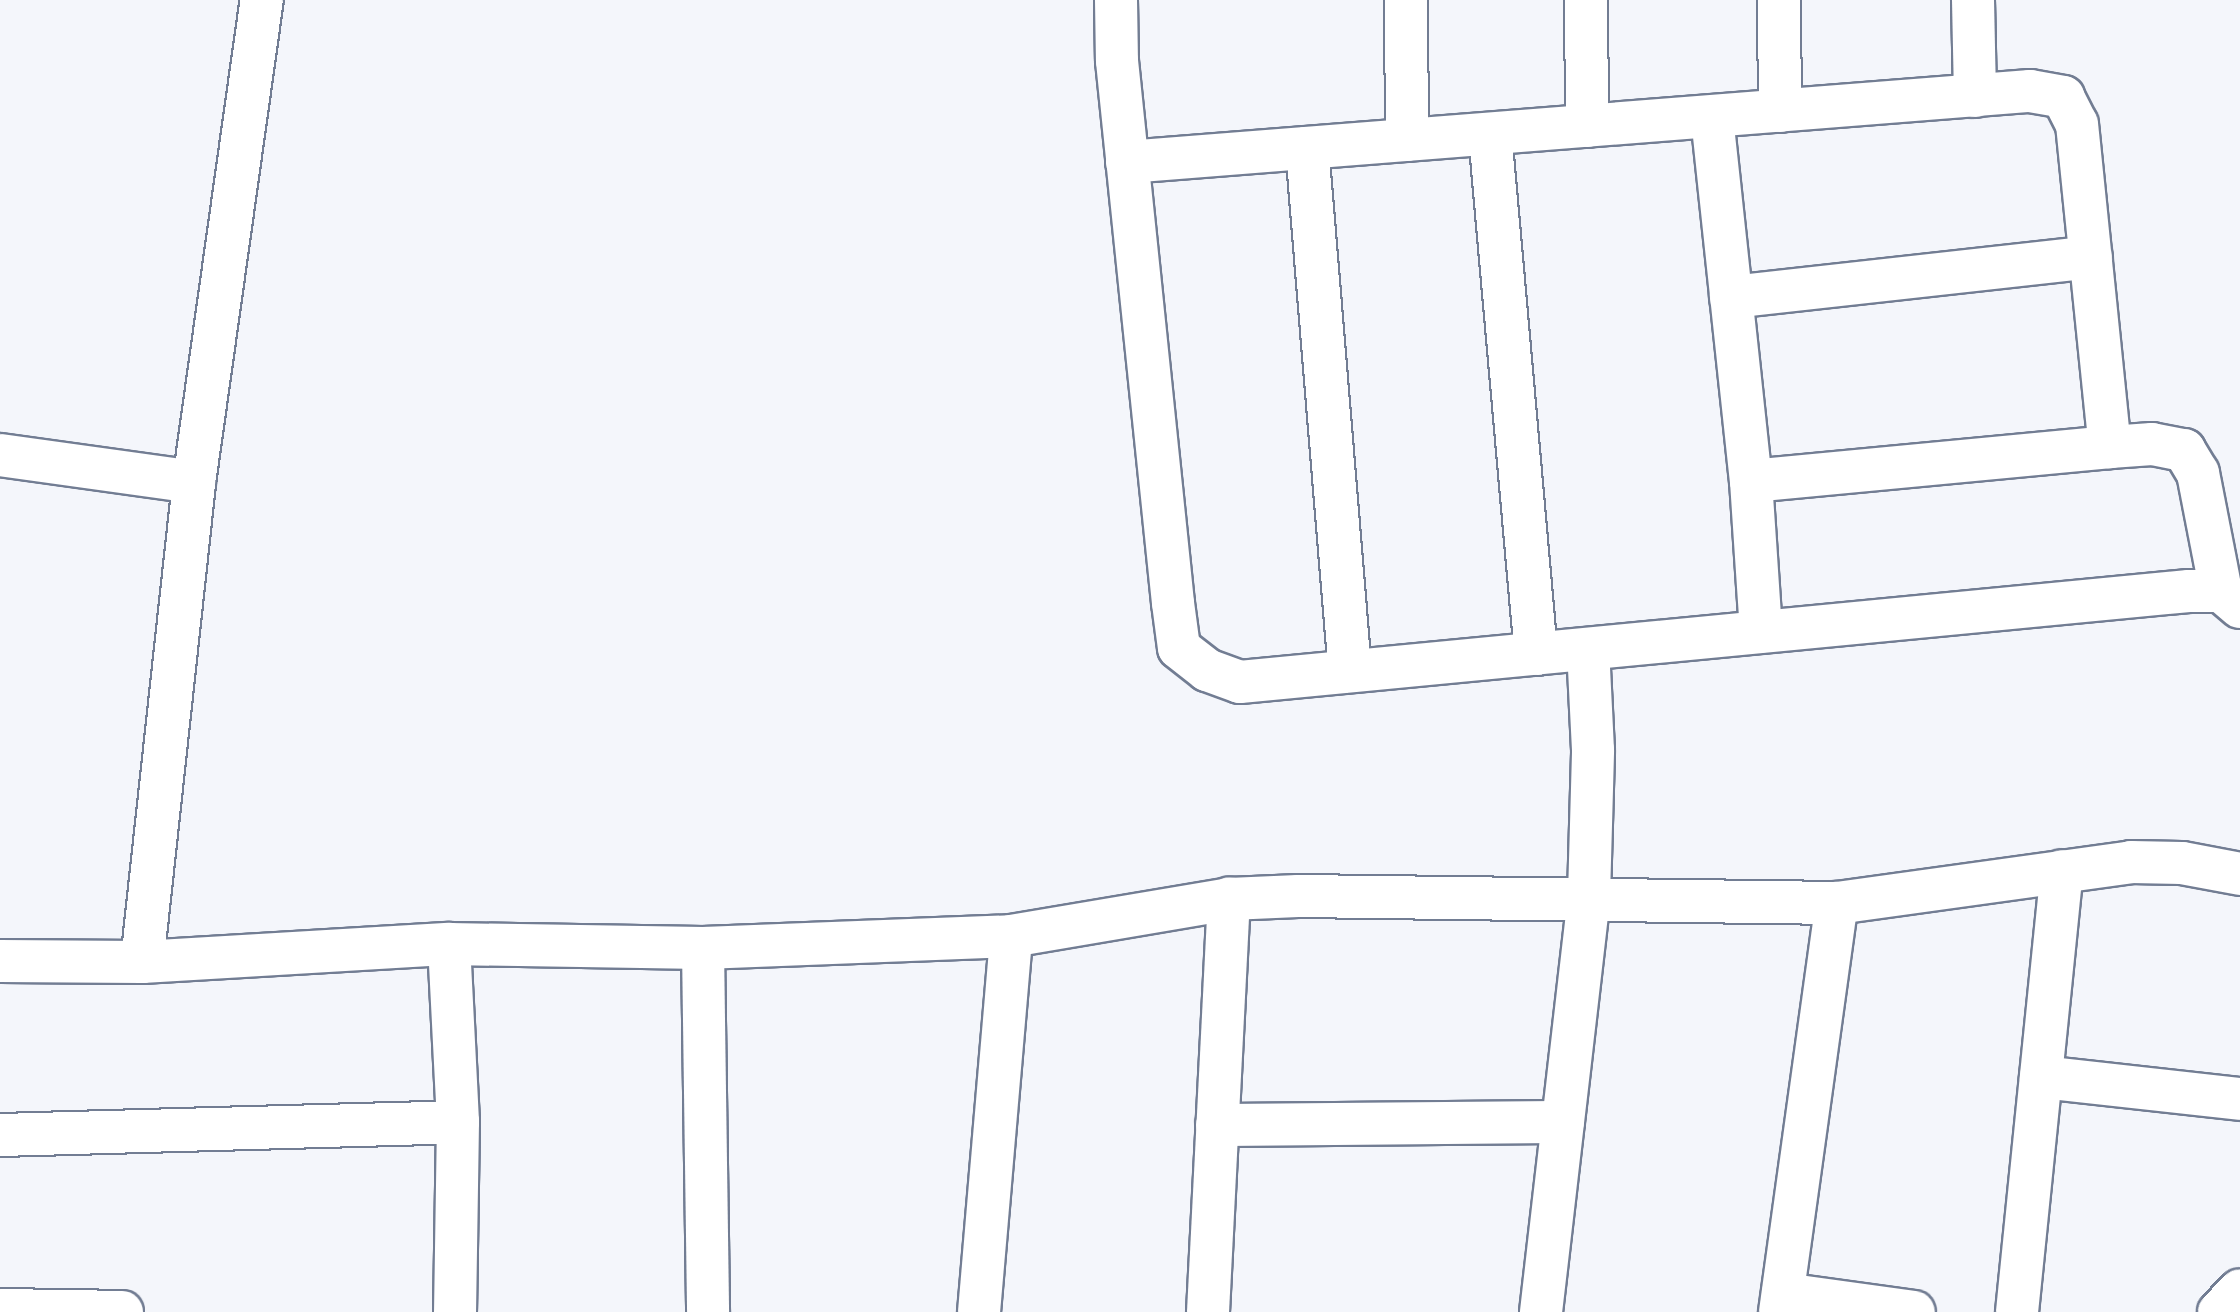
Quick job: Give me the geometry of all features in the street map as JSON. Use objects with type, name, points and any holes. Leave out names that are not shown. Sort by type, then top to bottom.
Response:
[{"type":"street","points":[[142,962],[194,482],[262,0]]},
{"type":"street","points":[[1116,0],[1127,162],[1179,648],[1207,670],[1240,682],[1761,632],[2230,599],[2198,473],[2184,450],[2152,444],[2110,447],[1751,481]]},
{"type":"street","points":[[1406,0],[1407,140]]},
{"type":"street","points":[[1586,0],[1587,126]]},
{"type":"street","points":[[1779,0],[1780,111]]},
{"type":"street","points":[[1973,0],[1975,96]]},
{"type":"street","points":[[1127,162],[2030,91],[2063,97],[2077,124],[2110,447]]},
{"type":"street","points":[[1712,117],[1751,481],[1761,632]]},
{"type":"street","points":[[1490,134],[1536,654]]},
{"type":"street","points":[[1307,148],[1350,671]]},
{"type":"street","points":[[1731,297],[2091,257]]},
{"type":"street","points":[[0,455],[194,482]]},
{"type":"street","points":[[1541,1312],[1589,896],[1593,750],[1588,649]]},
{"type":"street","points":[[0,961],[142,962],[449,944],[703,948],[1011,936],[1229,899],[1589,896],[1837,903],[2131,862],[2182,863],[2240,874]]},
{"type":"street","points":[[2017,1312],[2062,871]]},
{"type":"street","points":[[1208,1312],[1229,899]]},
{"type":"street","points":[[1837,903],[1781,1303],[1914,1312]]},
{"type":"street","points":[[979,1312],[1011,936]]},
{"type":"street","points":[[449,944],[458,1122],[455,1312]]},
{"type":"street","points":[[703,948],[708,1312]]},
{"type":"street","points":[[2041,1077],[2240,1099]]},
{"type":"street","points":[[0,1135],[458,1122]]},
{"type":"street","points":[[1217,1125],[1563,1122]]},
{"type":"street","points":[[2219,1312],[2240,1290]]},
{"type":"street","points":[[0,1310],[122,1312]]}]
